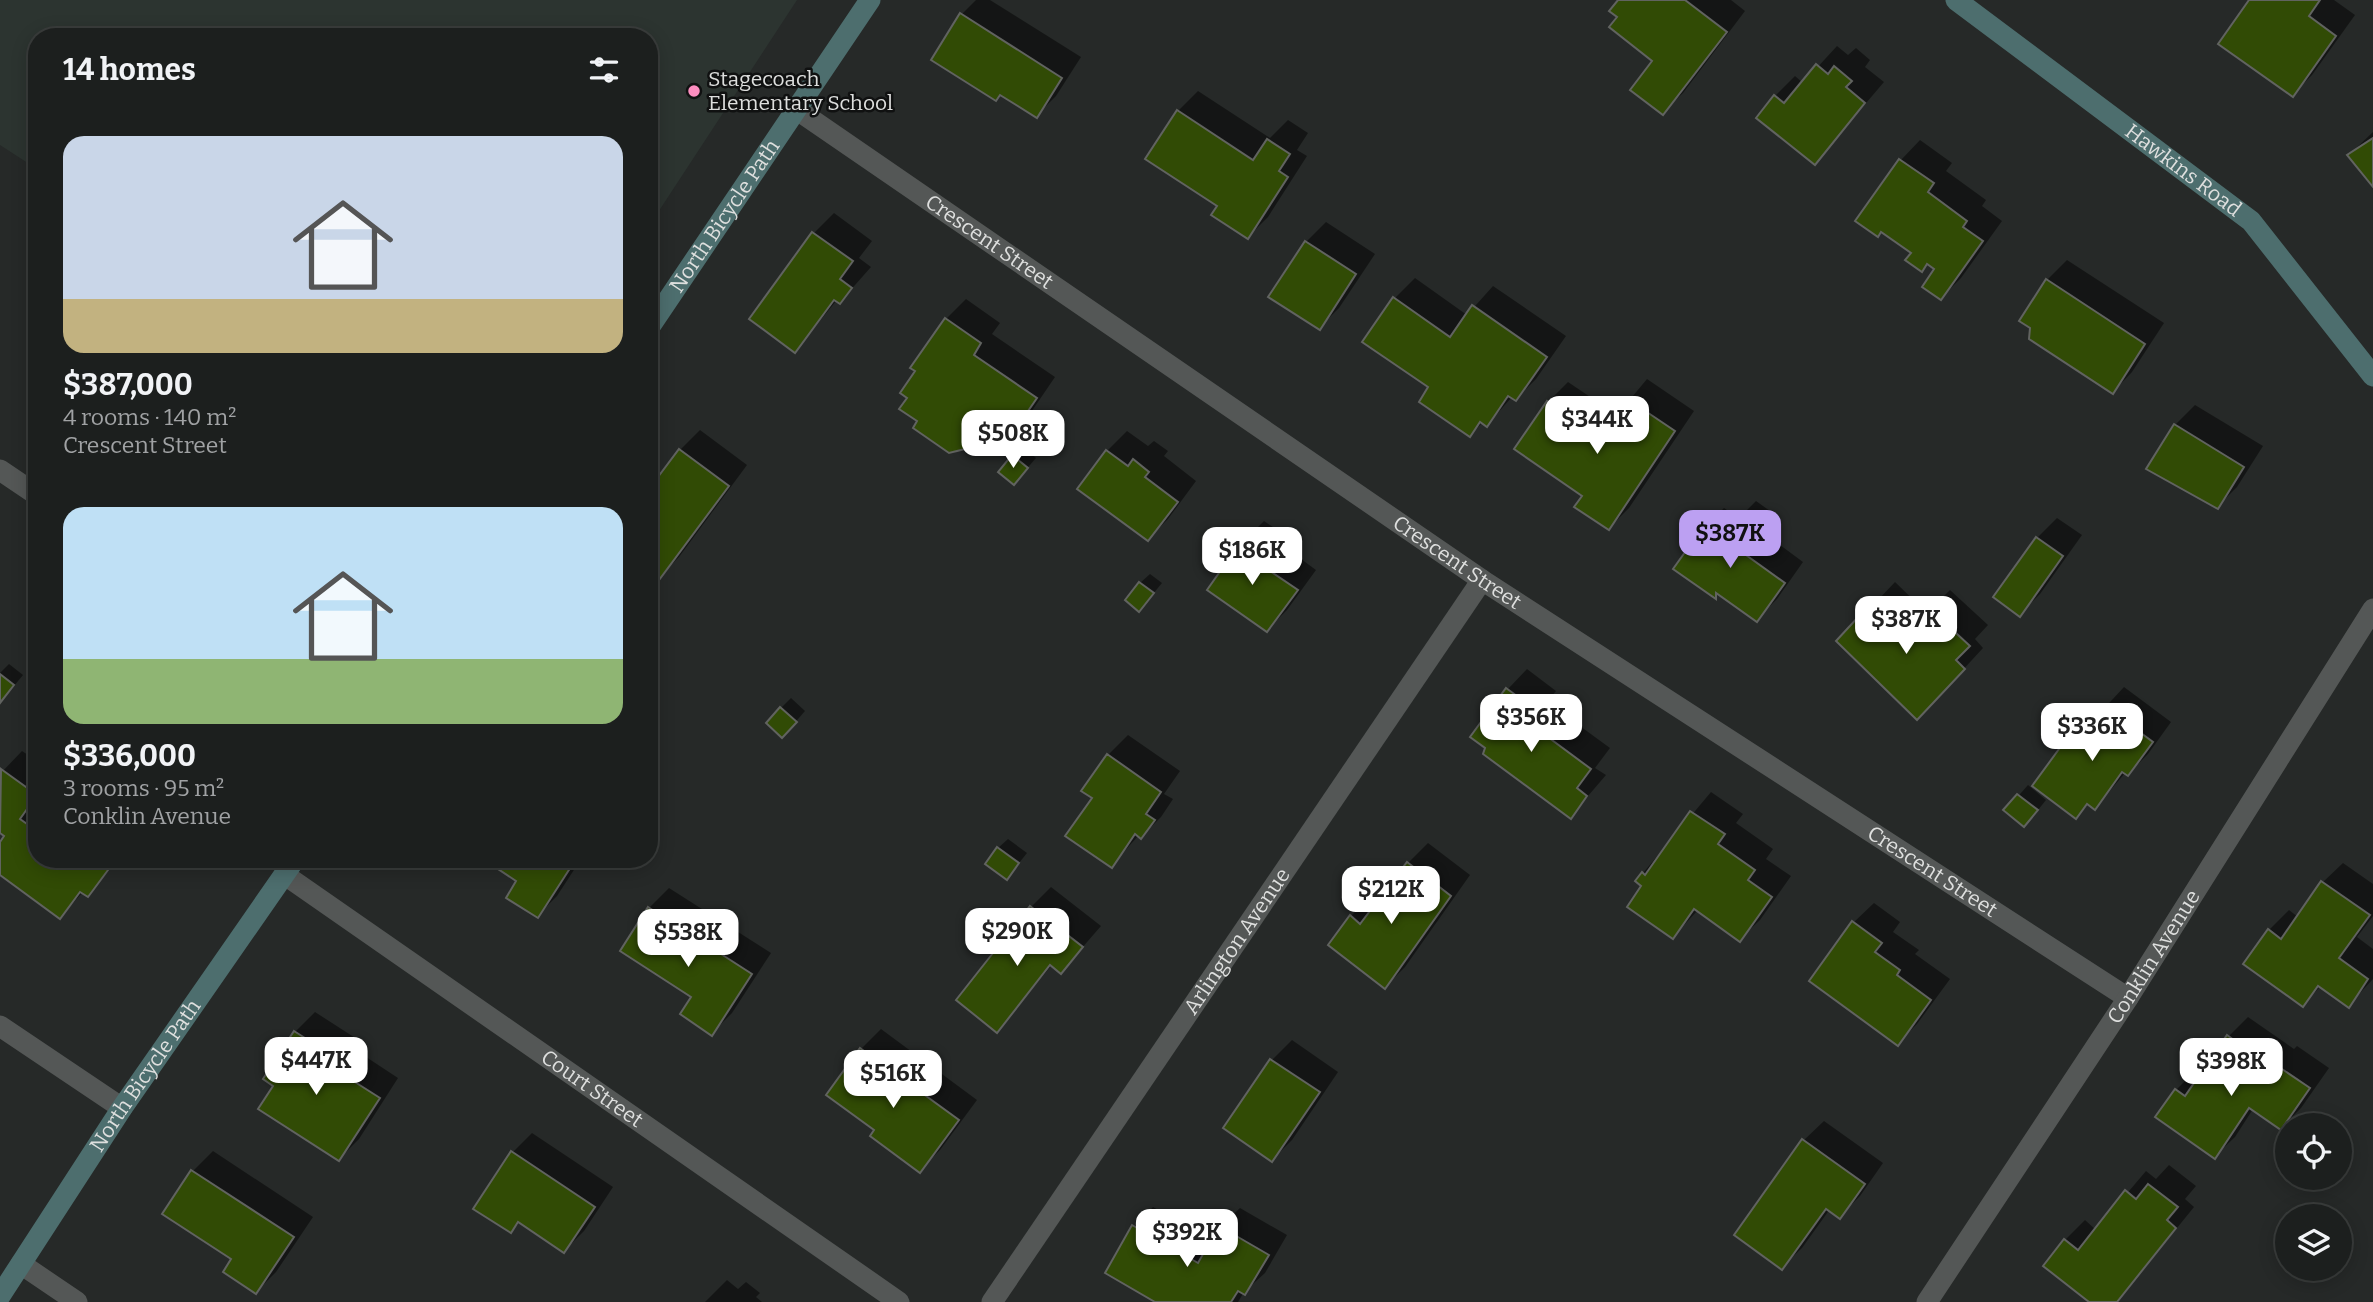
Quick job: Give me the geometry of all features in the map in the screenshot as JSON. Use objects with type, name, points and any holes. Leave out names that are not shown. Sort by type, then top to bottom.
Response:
[{"type":"street","name":"North Bicycle Path","points":[[658,315],[799,111],[870,0]]},
{"type":"street","name":"Hawkins Road","points":[[1956,0],[2251,221],[2373,376]]},
{"type":"street","name":"Crescent Street","points":[[799,111],[1482,580],[2128,998]]},
{"type":"street","points":[[0,470],[28,489]]},
{"type":"street","name":"Arlington Avenue","points":[[992,1302],[1482,580]]},
{"type":"street","name":"Conklin Avenue","points":[[1927,1302],[2128,998],[2373,609]]},
{"type":"street","name":"North Bicycle Path","points":[[0,1296],[122,1108],[289,868]]},
{"type":"street","name":"Court Street","points":[[291,868],[899,1302]]},
{"type":"street","points":[[0,1026],[122,1108]]},
{"type":"street","points":[[21,1264],[77,1302]]},
{"type":"shaded area","name":"Stagecoach Elementary School","points":[[0,0],[797,0],[658,212],[658,28],[28,28],[28,163],[0,145]]},
{"type":"building","points":[[1618,0],[1685,0],[1727,32],[1663,115],[1630,90],[1652,61],[1609,27],[1617,17],[1609,11]]},
{"type":"building","points":[[2249,0],[2320,0],[2309,16],[2336,36],[2293,97],[2218,44]]},
{"type":"building","points":[[960,13],[1062,78],[1037,118],[1000,95],[996,101],[931,60]]},
{"type":"building","points":[[1816,64],[1828,74],[1834,66],[1852,81],[1846,87],[1865,103],[1815,165],[1756,118],[1774,95],[1784,103]]},
{"type":"building","points":[[1177,110],[1253,160],[1267,139],[1290,154],[1279,171],[1288,177],[1248,239],[1211,215],[1217,206],[1145,159]]},
{"type":"building","points":[[2373,138],[2373,187],[2347,155]]},
{"type":"building","points":[[1899,159],[1934,183],[1928,192],[1967,221],[1963,227],[1983,241],[1941,300],[1922,287],[1934,269],[1927,264],[1922,272],[1905,260],[1911,253],[1881,232],[1878,237],[1855,221]]},
{"type":"building","points":[[812,232],[853,261],[840,279],[852,288],[840,304],[834,300],[795,353],[749,319]]},
{"type":"building","points":[[1305,241],[1356,274],[1320,330],[1268,297]]},
{"type":"building","points":[[2046,279],[2145,344],[2113,394],[2029,339],[2030,328],[2019,321]]},
{"type":"building","points":[[1393,297],[1450,337],[1472,305],[1547,357],[1516,401],[1508,396],[1487,427],[1480,422],[1470,437],[1419,402],[1428,387],[1362,342]]},
{"type":"building","points":[[945,318],[981,343],[974,355],[1037,398],[1006,443],[985,429],[973,447],[949,453],[913,428],[917,421],[899,409],[907,398],[900,393],[915,371],[910,368]]},
{"type":"building","points":[[1626,398],[1675,431],[1609,530],[1574,507],[1582,496],[1514,449],[1547,401],[1600,437]]},
{"type":"building","points":[[2174,424],[2244,467],[2218,509],[2146,469]]},
{"type":"building","points":[[679,449],[729,486],[659,580],[658,579],[658,477]]},
{"type":"building","points":[[1106,450],[1128,466],[1133,459],[1149,472],[1145,477],[1178,502],[1148,541],[1077,489]]},
{"type":"building","points":[[1012,455],[1028,468],[1014,485],[998,472]]},
{"type":"building","points":[[1735,520],[1759,537],[1746,555],[1785,583],[1757,622],[1716,593],[1716,599],[1673,569],[1703,527],[1721,539]]},
{"type":"building","points":[[2036,537],[2063,556],[2020,617],[1993,597]]},
{"type":"building","points":[[1243,539],[1273,561],[1267,569],[1298,590],[1267,632],[1207,590]]},
{"type":"building","points":[[1139,582],[1154,593],[1139,612],[1125,600]]},
{"type":"building","points":[[1873,601],[1907,632],[1929,608],[1970,646],[1956,660],[1965,669],[1917,720],[1836,641]]},
{"type":"building","points":[[0,674],[14,685],[0,703]]},
{"type":"building","points":[[1506,688],[1537,711],[1529,723],[1591,769],[1577,788],[1587,796],[1571,819],[1483,754],[1485,748],[1470,737]]},
{"type":"building","points":[[2103,705],[2153,742],[2128,776],[2122,772],[2095,810],[2087,804],[2076,819],[2032,786],[2070,734],[2081,735]]},
{"type":"building","points":[[780,707],[797,722],[782,738],[766,723]]},
{"type":"building","points":[[1107,754],[1161,792],[1146,814],[1155,820],[1141,839],[1135,834],[1112,868],[1065,836],[1092,798],[1081,791]]},
{"type":"building","points":[[1,769],[28,788],[28,808],[20,819],[28,825],[28,868],[110,868],[88,897],[80,892],[60,919],[0,875],[0,842],[4,836],[0,833]]},
{"type":"building","points":[[2017,794],[2038,810],[2024,827],[2003,810]]},
{"type":"building","points":[[1690,811],[1725,834],[1718,844],[1755,870],[1748,880],[1772,897],[1740,942],[1694,909],[1673,939],[1627,907],[1641,886],[1635,881],[1642,872],[1645,875]]},
{"type":"building","points":[[997,847],[1019,863],[1007,880],[985,864]]},
{"type":"building","points":[[1407,862],[1451,896],[1385,989],[1328,945],[1350,915],[1360,924]]},
{"type":"building","points":[[496,868],[570,868],[538,918],[506,898],[516,881]]},
{"type":"building","points":[[2321,881],[2370,915],[2339,958],[2368,979],[2349,1008],[2318,986],[2303,1007],[2243,964],[2268,929],[2281,939]]},
{"type":"building","points":[[1030,906],[1083,947],[1061,974],[1050,965],[997,1033],[956,1000]]},
{"type":"building","points":[[648,907],[752,974],[712,1036],[680,1014],[691,997],[620,951]]},
{"type":"building","points":[[1852,921],[1882,943],[1875,952],[1900,970],[1897,975],[1931,1000],[1898,1046],[1809,981]]},
{"type":"building","points":[[294,1031],[341,1061],[336,1070],[380,1098],[339,1161],[258,1109],[273,1086],[263,1079]]},
{"type":"building","points":[[2227,1035],[2273,1068],[2276,1065],[2310,1088],[2293,1113],[2275,1113],[2275,1126],[2249,1108],[2215,1159],[2155,1117],[2175,1089],[2185,1096]]},
{"type":"building","points":[[860,1048],[959,1120],[920,1173],[870,1136],[874,1130],[826,1095]]},
{"type":"building","points":[[1270,1059],[1320,1092],[1272,1162],[1223,1128]]},
{"type":"building","points":[[1802,1139],[1865,1184],[1840,1219],[1826,1209],[1782,1270],[1734,1235]]},
{"type":"building","points":[[511,1151],[595,1207],[564,1253],[518,1222],[511,1233],[473,1209]]},
{"type":"building","points":[[191,1170],[294,1237],[256,1294],[223,1272],[231,1259],[162,1214]]},
{"type":"building","points":[[2148,1184],[2178,1207],[2167,1220],[2176,1228],[2117,1302],[2089,1302],[2043,1266],[2064,1239],[2078,1250],[2125,1190],[2136,1199]]},
{"type":"building","points":[[1132,1225],[1198,1263],[1219,1226],[1269,1255],[1245,1295],[1238,1291],[1231,1302],[1155,1302],[1105,1273]]},
{"type":"place","name":"Stagecoach Elementary School","points":[[694,91]]}]
